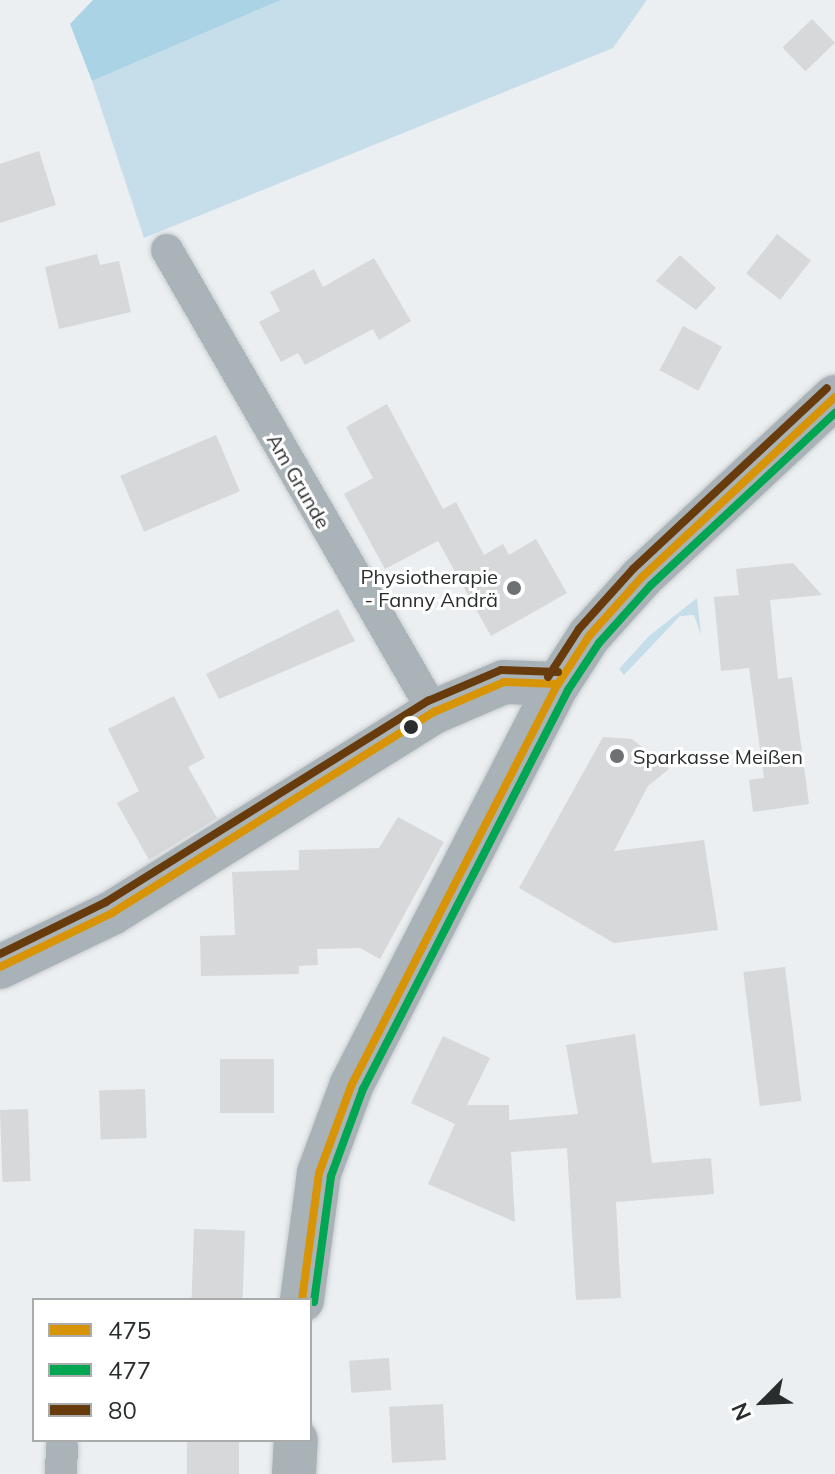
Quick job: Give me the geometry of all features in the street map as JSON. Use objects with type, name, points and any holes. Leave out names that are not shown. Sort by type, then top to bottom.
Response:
[{"type":"main road","points":[[302,1298],[319,1173],[352,1084],[558,684],[589,636],[642,577],[835,397]]},
{"type":"main road","points":[[0,967],[112,913],[434,712],[504,682],[558,684]]},
{"type":"main road","points":[[294,1474],[296,1442]]},
{"type":"street","name":"Am Grunde","points":[[167,250],[434,712]]},
{"type":"shaded area","points":[[93,0],[281,0],[92,81],[70,24]]},
{"type":"shaded area","points":[[281,0],[647,0],[613,48],[144,238],[92,81]]},
{"type":"shaded area","points":[[697,598],[701,635],[694,615],[680,616],[624,675],[619,669],[649,636]]},
{"type":"building","points":[[812,19],[835,43],[805,71],[783,47]]},
{"type":"building","points":[[39,151],[56,205],[0,223],[0,164]]},
{"type":"building","points":[[777,234],[811,260],[780,300],[746,273]]},
{"type":"building","points":[[97,254],[100,265],[119,261],[131,312],[59,329],[45,267]]},
{"type":"building","points":[[680,255],[716,288],[696,310],[656,281]]},
{"type":"building","points":[[374,258],[411,321],[379,340],[373,329],[305,365],[298,353],[281,362],[259,322],[280,311],[270,292],[314,269],[323,287]]},
{"type":"building","points":[[683,326],[722,347],[698,391],[660,370]]},
{"type":"building","points":[[387,404],[443,509],[456,502],[484,555],[503,544],[509,555],[536,539],[567,593],[491,636],[438,541],[385,569],[344,494],[373,478],[346,427]]},
{"type":"building","points":[[216,435],[240,491],[144,532],[120,476]]},
{"type":"building","points":[[793,563],[822,595],[770,600],[778,679],[792,677],[809,804],[753,812],[749,780],[764,778],[749,668],[721,671],[714,597],[739,595],[736,569]]},
{"type":"building","points":[[338,609],[355,641],[219,699],[206,674]]},
{"type":"building","points":[[174,696],[205,758],[188,767],[217,818],[149,860],[117,803],[139,791],[108,729]]},
{"type":"building","points":[[603,737],[632,739],[669,769],[648,786],[614,851],[704,840],[718,930],[614,943],[519,888]]},
{"type":"building","points":[[398,817],[444,842],[380,959],[360,948],[317,949],[318,965],[299,966],[299,974],[201,976],[200,936],[235,935],[232,872],[299,870],[299,850],[379,848]]},
{"type":"building","points":[[785,967],[801,1101],[760,1106],[743,972]]},
{"type":"building","points":[[635,1034],[652,1163],[711,1158],[714,1194],[616,1202],[621,1298],[576,1300],[567,1148],[511,1152],[515,1222],[428,1184],[455,1124],[411,1103],[443,1036],[490,1058],[467,1105],[509,1105],[509,1120],[578,1114],[566,1045]]},
{"type":"building","points":[[220,1059],[274,1059],[274,1113],[220,1113]]},
{"type":"building","points":[[145,1089],[147,1138],[101,1140],[99,1091]]},
{"type":"building","points":[[28,1109],[31,1181],[3,1182],[0,1110]]},
{"type":"building","points":[[194,1229],[245,1231],[243,1298],[192,1298]]},
{"type":"building","points":[[389,1358],[391,1390],[351,1393],[349,1361]]},
{"type":"building","points":[[443,1404],[446,1460],[392,1463],[389,1407]]},
{"type":"building","points":[[187,1442],[239,1442],[239,1474],[187,1474]]},
{"type":"transit line","name":"80","points":[[548,677],[579,629],[633,569],[827,388]]},
{"type":"transit line","name":"475","points":[[302,1298],[319,1173],[352,1084],[558,684],[589,636],[642,577],[835,397]]},
{"type":"transit line","name":"477","points":[[314,1302],[331,1176],[363,1089],[568,690],[599,643],[651,585],[835,413]]},
{"type":"transit line","name":"80","points":[[0,954],[106,902],[428,701],[501,670],[558,672]]},
{"type":"transit line","name":"475","points":[[0,967],[112,913],[434,712],[504,682],[558,684]]},
{"type":"place","name":"Physiotherapie - Fanny Andrä","points":[[514,588]]},
{"type":"place","name":"Sparkasse Meißen","points":[[617,756]]}]
